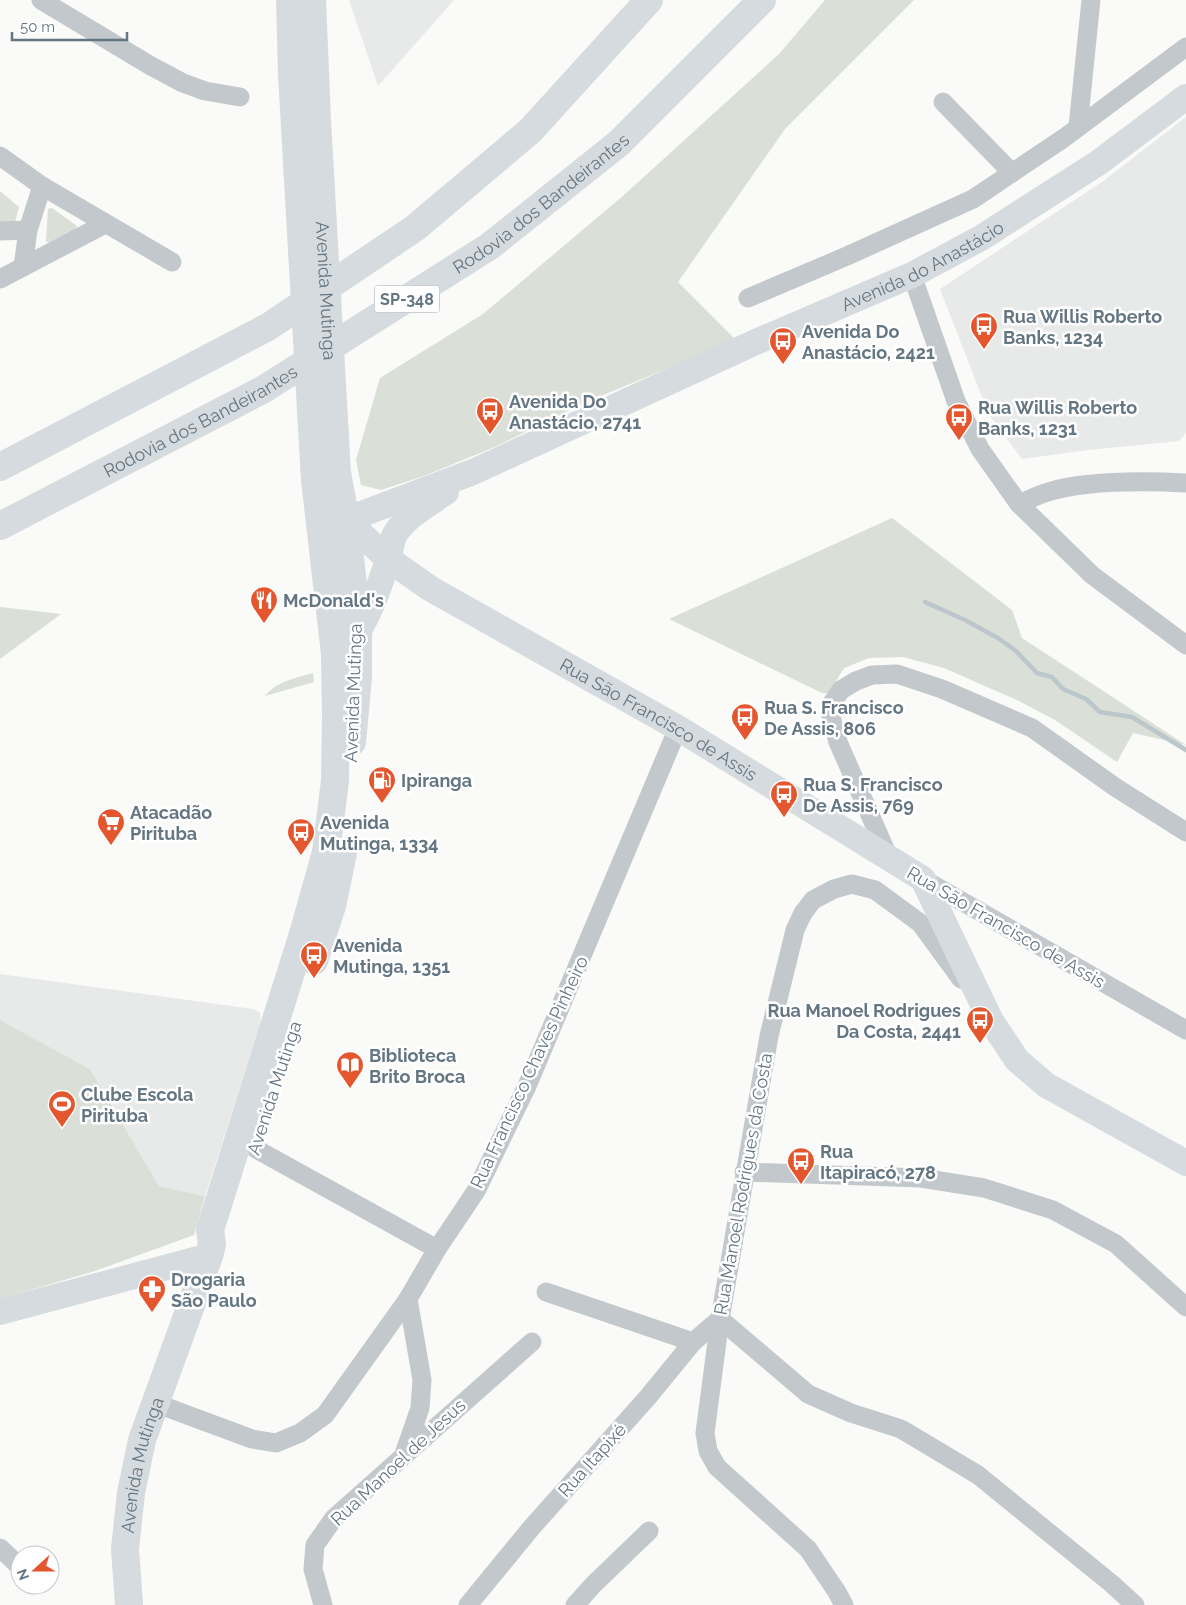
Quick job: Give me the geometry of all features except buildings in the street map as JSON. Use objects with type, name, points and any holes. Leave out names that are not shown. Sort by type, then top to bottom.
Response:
[{"type":"main road","name":"Avenida Mutinga","points":[[129,1605],[125,1549],[132,1493],[142,1440],[210,1250],[210,1230],[289,984],[326,852],[335,780],[336,716],[334,654],[321,533],[326,477],[307,148],[290,0]]},
{"type":"main road","name":"Avenida Mutinga","points":[[307,148],[312,0]]},
{"type":"main road","name":"SP-348","points":[[0,467],[268,328],[415,228],[530,131],[648,0]]},
{"type":"main road","name":"Rodovia dos Bandeirantes","points":[[0,526],[264,389],[490,246],[619,142],[762,0]]},
{"type":"main road","name":"Avenida Mutinga","points":[[210,1250],[224,1234],[256,1149],[332,906],[344,848],[358,678],[358,632],[346,520],[326,477]]},
{"type":"main road","points":[[326,581],[330,586],[340,621],[347,628],[358,632]]},
{"type":"street","points":[[41,0],[183,83],[205,91],[240,97]]},
{"type":"street","points":[[1078,127],[1091,0]]},
{"type":"street","name":"Avenida do Anastácio","points":[[748,298],[847,256],[972,199],[1078,127],[1186,47]]},
{"type":"street","name":"Avenida do Anastácio","points":[[321,533],[346,520],[473,472],[758,341],[912,275],[981,238],[1098,163],[1186,97]]},
{"type":"street","points":[[943,102],[1012,173]]},
{"type":"street","points":[[0,156],[42,186],[172,262]]},
{"type":"street","points":[[23,267],[28,230],[42,186]]},
{"type":"street","points":[[0,279],[105,224]]},
{"type":"street","points":[[0,231],[28,230]]},
{"type":"street","points":[[912,275],[956,401],[980,449],[1019,504],[1092,575],[1186,645]]},
{"type":"street","name":"Avenida do Anastácio","points":[[358,632],[368,615],[394,536],[420,510],[473,472]]},
{"type":"street","points":[[1019,504],[1048,492],[1082,486],[1148,481],[1186,483]]},
{"type":"street","name":"Rua São Francisco de Assis","points":[[346,520],[388,559],[431,589],[678,728],[923,879],[1186,1030]]},
{"type":"street","points":[[889,858],[838,742],[831,717],[832,703],[841,690],[856,680],[872,675],[896,674],[942,689],[1032,728],[1115,787],[1186,832]]},
{"type":"street","name":"Rua Francisco Chaves Pinheiro","points":[[155,1403],[252,1438],[276,1443],[300,1433],[325,1415],[408,1299],[436,1249],[476,1191],[527,1086],[678,728]]},
{"type":"street","points":[[923,879],[991,1021],[1017,1060],[1046,1085],[1186,1163]]},
{"type":"street","name":"Rua Manoel Rodrigues da Costa","points":[[844,1605],[808,1550],[717,1467],[708,1452],[705,1434],[720,1319],[769,1036],[796,930],[803,913],[813,900],[834,889],[852,884],[875,890],[920,923],[991,1021]]},
{"type":"street","points":[[256,1149],[436,1249]]},
{"type":"street","points":[[744,1172],[920,1178],[984,1188],[1053,1210],[1116,1244],[1186,1307]]},
{"type":"street","points":[[0,1312],[181,1263],[187,1257],[210,1250]]},
{"type":"street","points":[[546,1292],[693,1342]]},
{"type":"street","points":[[404,1455],[420,1408],[422,1380],[408,1299]]},
{"type":"street","points":[[720,1319],[808,1394],[851,1413],[901,1429],[978,1475],[1112,1584],[1135,1605]]},
{"type":"street","name":"Rua Itapixé","points":[[468,1605],[532,1527],[648,1397],[693,1342],[720,1319]]},
{"type":"street","name":"Rua Manoel de Jesus","points":[[323,1605],[313,1569],[315,1545],[334,1518],[532,1342]]},
{"type":"street","points":[[575,1605],[649,1531]]},
{"type":"street","points":[[0,1548],[10,1558]]},
{"type":"shaded area","points":[[349,0],[454,0],[378,86]]},
{"type":"shaded area","points":[[825,0],[914,0],[785,129],[678,282],[736,340],[584,403],[497,446],[424,476],[381,490],[361,485],[356,460],[380,378],[483,314],[624,195],[779,54]]},
{"type":"shaded area","points":[[1186,117],[1186,433],[1179,441],[1022,459],[989,415],[940,289],[1102,182]]},
{"type":"shaded area","points":[[0,191],[19,207],[15,222],[0,223]]},
{"type":"shaded area","points":[[52,208],[77,226],[74,232],[51,244],[46,241],[48,209]]},
{"type":"shaded area","points":[[892,518],[1012,610],[1022,638],[1186,745],[1133,733],[1117,762],[1055,720],[1019,701],[944,668],[903,657],[869,658],[844,668],[829,693],[822,693],[669,619]]},
{"type":"shaded area","points":[[0,607],[61,614],[0,659]]},
{"type":"shaded area","points":[[313,673],[314,682],[265,696],[281,683]]},
{"type":"shaded area","points":[[0,974],[253,1009],[260,1013],[261,1022],[205,1196],[159,1186],[90,1069],[0,1020]]},
{"type":"shaded area","name":"Clube Escola Pirituba","points":[[0,1020],[90,1069],[159,1186],[205,1196],[194,1235],[95,1271],[0,1299]]},
{"type":"waterway","points":[[925,602],[965,620],[998,638],[1016,651],[1037,673],[1052,677],[1063,689],[1086,699],[1100,712],[1132,717],[1186,750]]},
{"type":"place","name":"Rua Willis Roberto Banks, 1234","points":[[984,350]]},
{"type":"place","name":"Avenida Do Anastácio, 2421","points":[[783,365]]},
{"type":"place","name":"Avenida Do Anastácio, 2741","points":[[490,435]]},
{"type":"place","name":"Rua Willis Roberto Banks, 1231","points":[[959,441]]},
{"type":"place","name":"McDonald's","points":[[264,624]]},
{"type":"place","name":"Rua S. Francisco De Assis, 806","points":[[745,741]]},
{"type":"place","name":"Ipiranga","points":[[382,804]]},
{"type":"place","name":"Rua S. Francisco De Assis, 769","points":[[784,818]]},
{"type":"place","name":"Atacadão Pirituba","points":[[111,846]]},
{"type":"place","name":"Avenida Mutinga, 1334","points":[[301,856]]},
{"type":"place","name":"Avenida Mutinga, 1351","points":[[314,979]]},
{"type":"place","name":"Rua Manoel Rodrigues Da Costa, 2441","points":[[980,1044]]},
{"type":"place","name":"Biblioteca Brito Broca","points":[[350,1089]]},
{"type":"place","name":"Clube Escola Pirituba","points":[[62,1128]]},
{"type":"place","name":"Rua Itapiracó, 278","points":[[801,1185]]},
{"type":"place","name":"Drogaria São Paulo","points":[[152,1313]]}]
